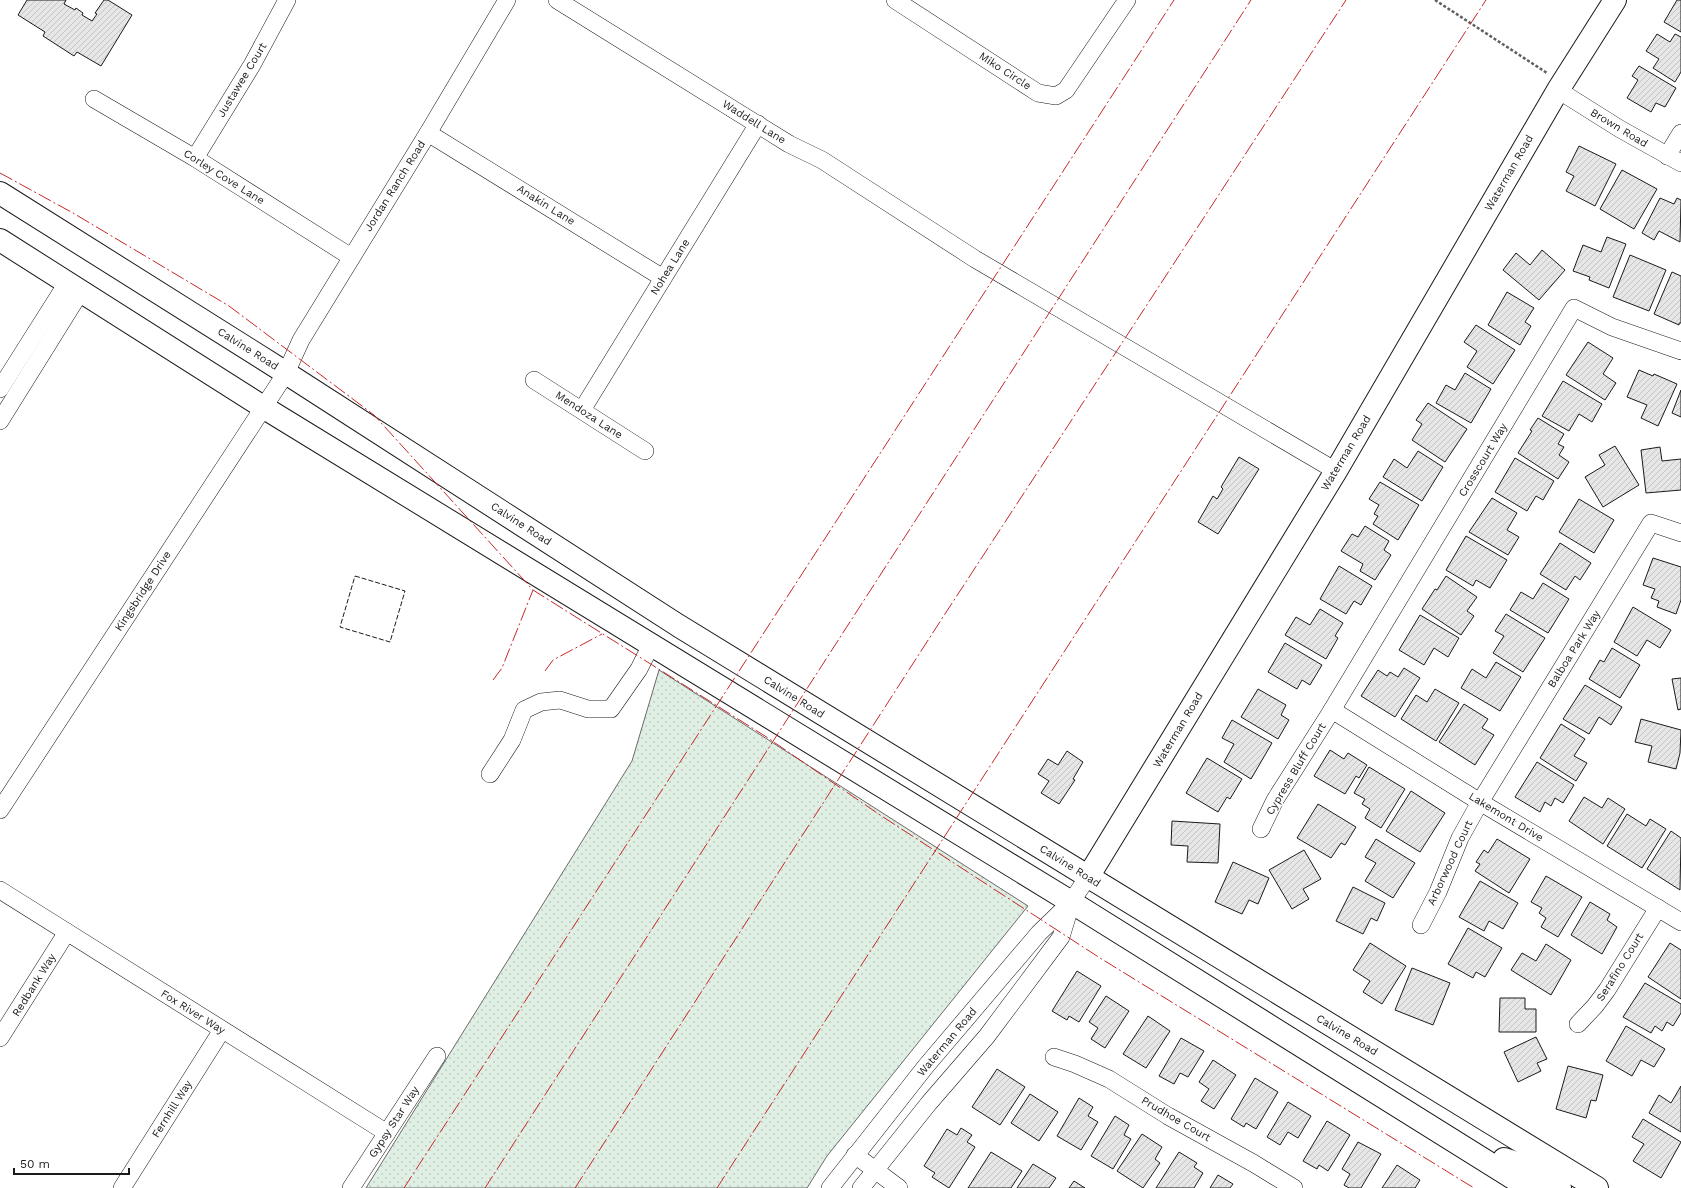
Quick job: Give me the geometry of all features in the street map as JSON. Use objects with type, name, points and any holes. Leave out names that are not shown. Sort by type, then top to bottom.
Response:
[{"type":"main road","name":"Waterman Road","points":[[1088,877],[1336,471],[1560,87],[1615,0]]},
{"type":"main road","name":"Calvine Road","points":[[0,193],[286,373],[679,626],[1597,1188]]},
{"type":"main road","points":[[0,240],[263,407],[1071,902],[1529,1188]]},
{"type":"main road","points":[[1468,1150],[1516,1163],[1560,1188]]},
{"type":"street","name":"Justawee Court","points":[[195,158],[252,65],[287,0]]},
{"type":"street","name":"Jordan Ranch Road","points":[[286,373],[301,340],[507,0]]},
{"type":"street","name":"Waddell Lane","points":[[557,0],[789,144],[822,160],[953,243],[975,259],[1336,471]]},
{"type":"street","name":"Miko Circle","points":[[895,0],[1038,93],[1056,96],[1066,90],[1127,0]]},
{"type":"street","name":"Brown Road","points":[[1560,87],[1674,160]]},
{"type":"street","name":"Corley Cove Lane","points":[[94,100],[195,158],[351,257]]},
{"type":"street","name":"Nohea Lane","points":[[582,410],[758,124]]},
{"type":"street","name":"Anakin Lane","points":[[428,132],[663,278]]},
{"type":"street","points":[[1674,160],[1681,133]]},
{"type":"street","points":[[0,389],[74,287]]},
{"type":"street","points":[[0,421],[74,287]]},
{"type":"street","name":"Crosscourt Way","points":[[1332,710],[1574,308],[1612,327],[1681,351]]},
{"type":"street","name":"Kingsbridge Drive","points":[[0,810],[286,373]]},
{"type":"street","name":"Mendoza Lane","points":[[534,380],[645,451]]},
{"type":"street","name":"Balboa Park Way","points":[[1480,802],[1651,523],[1681,533]]},
{"type":"street","points":[[490,774],[512,740],[524,710],[541,702],[560,700],[588,709],[611,709],[639,669],[651,645]]},
{"type":"street","name":"Lakemont Drive","points":[[1332,710],[1480,802],[1681,922]]},
{"type":"street","name":"Cypress Bluff Court","points":[[1261,830],[1275,800],[1332,710]]},
{"type":"street","name":"Arborwood Court","points":[[1421,925],[1438,892],[1460,838],[1480,802]]},
{"type":"street","name":"Waterman Road","points":[[830,1188],[935,1056],[1039,933],[1071,902],[1088,877]]},
{"type":"street","name":"Fox River Way","points":[[0,890],[387,1133]]},
{"type":"street","name":"Waterman Road","points":[[861,1188],[928,1103],[987,1036],[1061,937],[1071,902]]},
{"type":"street","name":"Serafino Court","points":[[1578,1024],[1596,1006],[1658,908]]},
{"type":"street","name":"Redbank Way","points":[[0,1038],[67,932]]},
{"type":"street","name":"Fernhill Way","points":[[122,1188],[222,1030]]},
{"type":"street","name":"Gypsy Star Way","points":[[351,1188],[437,1056]]},
{"type":"street","name":"Prudhoe Court","points":[[1054,1057],[1075,1064],[1109,1079],[1168,1116],[1253,1163],[1294,1188]]},
{"type":"street","points":[[855,1155],[899,1188]]},
{"type":"path","points":[[1434,0],[1560,87]]},
{"type":"green space","points":[[659,670],[1028,906],[827,1156],[807,1188],[366,1188],[632,761]]},
{"type":"building","points":[[27,0],[66,0],[64,4],[75,10],[76,8],[83,13],[82,15],[92,21],[97,14],[95,13],[104,0],[108,0],[132,15],[101,66],[77,52],[74,56],[43,36],[45,32],[18,15]]},
{"type":"building","points":[[1677,0],[1681,0],[1681,32],[1664,22]]},
{"type":"building","points":[[1657,34],[1670,42],[1675,34],[1681,37],[1681,72],[1675,82],[1653,68],[1659,59],[1646,51]]},
{"type":"building","points":[[1639,66],[1676,88],[1665,107],[1656,103],[1651,112],[1627,98],[1638,80],[1632,76]]},
{"type":"building","points":[[1579,146],[1616,164],[1595,206],[1566,191],[1574,176],[1566,172]]},
{"type":"building","points":[[1622,170],[1657,189],[1634,229],[1600,209]]},
{"type":"building","points":[[1660,198],[1674,204],[1677,198],[1681,200],[1680,242],[1659,231],[1654,240],[1642,233]]},
{"type":"building","points":[[1607,237],[1626,244],[1609,288],[1589,280],[1590,277],[1573,271],[1583,245],[1601,252]]},
{"type":"building","points":[[1542,250],[1565,270],[1539,300],[1503,270],[1516,253],[1530,265]]},
{"type":"building","points":[[1630,255],[1666,270],[1649,311],[1613,297]]},
{"type":"building","points":[[1672,272],[1681,276],[1681,323],[1679,323],[1679,325],[1654,314]]},
{"type":"building","points":[[1507,292],[1534,308],[1525,322],[1531,326],[1520,345],[1488,325]]},
{"type":"building","points":[[1476,325],[1515,350],[1493,384],[1467,367],[1477,351],[1464,342]]},
{"type":"building","points":[[1588,342],[1613,358],[1603,374],[1616,383],[1605,400],[1566,375]]},
{"type":"building","points":[[1639,370],[1653,376],[1654,374],[1677,384],[1658,426],[1641,418],[1647,405],[1627,397]]},
{"type":"building","points":[[1465,373],[1491,389],[1471,423],[1436,403],[1446,385],[1455,390]]},
{"type":"building","points":[[1563,381],[1602,404],[1592,422],[1579,414],[1569,431],[1542,416]]},
{"type":"building","points":[[1681,390],[1681,417],[1672,413]]},
{"type":"building","points":[[1428,403],[1467,429],[1445,462],[1412,440],[1422,424],[1416,420]]},
{"type":"building","points":[[1538,418],[1564,434],[1558,444],[1564,447],[1559,455],[1569,462],[1558,479],[1518,453],[1532,431],[1530,430]]},
{"type":"building","points":[[1615,446],[1639,485],[1603,507],[1585,477],[1605,465],[1599,455]]},
{"type":"building","points":[[1660,447],[1662,461],[1681,459],[1681,490],[1646,493],[1641,450]]},
{"type":"building","points":[[1418,451],[1443,467],[1422,501],[1383,477],[1394,459],[1407,468]]},
{"type":"building","points":[[1239,457],[1259,469],[1218,534],[1198,522],[1213,496],[1217,499],[1223,489],[1221,487]]},
{"type":"building","points":[[1515,458],[1554,481],[1543,500],[1536,496],[1527,511],[1495,492]]},
{"type":"building","points":[[1380,482],[1419,505],[1398,540],[1373,524],[1378,516],[1374,514],[1379,505],[1369,499]]},
{"type":"building","points":[[1492,498],[1517,513],[1507,530],[1519,537],[1508,555],[1469,532]]},
{"type":"building","points":[[1579,499],[1614,520],[1594,553],[1559,532]]},
{"type":"building","points":[[1365,526],[1389,541],[1384,550],[1391,555],[1375,580],[1360,571],[1363,564],[1341,551],[1352,534],[1358,537]]},
{"type":"building","points":[[1466,536],[1507,560],[1490,588],[1476,580],[1473,586],[1446,570]]},
{"type":"building","points":[[1560,543],[1591,563],[1580,580],[1575,576],[1566,590],[1540,574]]},
{"type":"building","points":[[1653,558],[1681,567],[1681,600],[1676,614],[1657,607],[1659,601],[1651,598],[1655,589],[1643,585]]},
{"type":"building","points":[[1339,566],[1372,586],[1361,605],[1354,601],[1346,614],[1320,599]]},
{"type":"building","points":[[1446,576],[1477,597],[1467,611],[1474,616],[1461,635],[1422,609],[1435,589],[1437,590]]},
{"type":"building","points":[[1543,583],[1569,599],[1548,633],[1510,610],[1521,592],[1533,599]]},
{"type":"building","points":[[1633,607],[1671,630],[1660,648],[1647,640],[1637,656],[1614,642]]},
{"type":"building","points":[[1320,609],[1343,623],[1335,636],[1338,638],[1326,659],[1285,635],[1296,617],[1310,625]]},
{"type":"building","points":[[1506,614],[1545,638],[1523,672],[1493,653],[1504,636],[1495,631]]},
{"type":"building","points":[[1420,615],[1459,638],[1448,657],[1434,648],[1424,665],[1399,650]]},
{"type":"building","points":[[1285,643],[1322,665],[1310,685],[1302,680],[1297,689],[1268,672]]},
{"type":"building","points":[[1612,648],[1640,665],[1620,698],[1589,679],[1600,660],[1604,662]]},
{"type":"building","points":[[1496,662],[1521,677],[1500,711],[1461,688],[1472,669],[1486,678]]},
{"type":"building","points":[[1404,668],[1420,678],[1395,717],[1361,696],[1378,670],[1387,676],[1390,672],[1398,677]]},
{"type":"building","points":[[1681,678],[1681,709],[1678,710],[1672,679]]},
{"type":"building","points":[[1585,685],[1622,707],[1611,725],[1599,717],[1589,734],[1563,719]]},
{"type":"building","points":[[1258,689],[1286,705],[1281,715],[1289,720],[1278,739],[1241,717]]},
{"type":"building","points":[[1435,689],[1459,703],[1436,741],[1401,719],[1416,695],[1427,702]]},
{"type":"building","points":[[1464,704],[1488,719],[1482,728],[1494,735],[1475,765],[1439,742]]},
{"type":"building","points":[[1641,719],[1681,730],[1680,753],[1676,769],[1648,762],[1652,746],[1635,742]]},
{"type":"building","points":[[1232,720],[1272,743],[1251,779],[1224,762],[1234,744],[1222,738]]},
{"type":"building","points":[[1561,724],[1585,739],[1574,756],[1587,763],[1576,781],[1540,758]]},
{"type":"building","points":[[1330,750],[1344,759],[1348,753],[1367,765],[1359,778],[1356,776],[1345,794],[1314,776]]},
{"type":"building","points":[[1067,751],[1083,762],[1073,779],[1075,780],[1059,804],[1041,793],[1049,781],[1038,774],[1048,759],[1058,765]]},
{"type":"building","points":[[1207,758],[1242,779],[1230,799],[1227,797],[1218,812],[1186,793]]},
{"type":"building","points":[[1537,762],[1574,785],[1563,803],[1555,798],[1551,806],[1545,802],[1540,812],[1515,797]]},
{"type":"building","points":[[1369,767],[1405,789],[1381,828],[1365,818],[1370,809],[1362,804],[1365,799],[1354,793]]},
{"type":"building","points":[[1411,791],[1445,813],[1420,852],[1386,831]]},
{"type":"building","points":[[1584,797],[1602,808],[1608,798],[1625,809],[1603,844],[1569,821]]},
{"type":"building","points":[[1318,804],[1356,827],[1345,845],[1341,843],[1331,858],[1297,838]]},
{"type":"building","points":[[1627,814],[1646,826],[1650,819],[1666,829],[1642,868],[1607,846]]},
{"type":"building","points":[[1172,821],[1220,824],[1218,863],[1187,862],[1188,846],[1171,845]]},
{"type":"building","points":[[1671,831],[1681,838],[1680,890],[1647,869]]},
{"type":"building","points":[[1376,839],[1415,863],[1393,898],[1365,881],[1376,863],[1365,857]]},
{"type":"building","points":[[1497,839],[1530,859],[1509,893],[1475,871],[1480,864],[1476,862],[1484,850],[1488,853]]},
{"type":"building","points":[[1304,850],[1321,879],[1303,889],[1309,899],[1292,909],[1269,870]]},
{"type":"building","points":[[1233,862],[1269,878],[1258,904],[1249,900],[1242,914],[1215,902]]},
{"type":"building","points":[[1546,876],[1582,897],[1558,937],[1541,927],[1546,918],[1539,913],[1542,908],[1531,902]]},
{"type":"building","points":[[1480,881],[1518,903],[1503,929],[1489,921],[1484,931],[1459,917]]},
{"type":"building","points":[[1353,887],[1385,903],[1377,921],[1371,918],[1363,934],[1336,921]]},
{"type":"building","points":[[1590,902],[1610,914],[1607,920],[1617,927],[1602,954],[1571,935]]},
{"type":"building","points":[[1468,928],[1502,948],[1485,977],[1476,972],[1473,978],[1448,964]]},
{"type":"building","points":[[1370,943],[1406,966],[1382,1004],[1363,992],[1370,981],[1353,970]]},
{"type":"building","points":[[1670,943],[1681,950],[1681,999],[1648,977]]},
{"type":"building","points":[[1546,944],[1571,960],[1551,995],[1511,970],[1522,953],[1536,961]]},
{"type":"building","points":[[1412,968],[1450,983],[1433,1025],[1395,1010]]},
{"type":"building","points":[[1077,971],[1101,986],[1079,1022],[1069,1016],[1067,1020],[1052,1011]]},
{"type":"building","points":[[1645,983],[1681,1004],[1681,1013],[1673,1026],[1667,1022],[1662,1031],[1655,1026],[1651,1033],[1623,1017]]},
{"type":"building","points":[[1106,996],[1129,1011],[1105,1048],[1091,1039],[1098,1028],[1089,1022]]},
{"type":"building","points":[[1500,998],[1525,998],[1525,1009],[1536,1009],[1536,1032],[1499,1032]]},
{"type":"building","points":[[1148,1016],[1170,1031],[1146,1068],[1123,1054]]},
{"type":"building","points":[[1626,1026],[1665,1049],[1654,1067],[1641,1060],[1632,1076],[1606,1061]]},
{"type":"building","points":[[1536,1037],[1547,1059],[1537,1063],[1541,1071],[1518,1082],[1504,1052]]},
{"type":"building","points":[[1181,1038],[1204,1051],[1188,1077],[1180,1073],[1174,1084],[1159,1076]]},
{"type":"building","points":[[1213,1060],[1236,1075],[1214,1109],[1201,1101],[1209,1089],[1199,1082]]},
{"type":"building","points":[[1568,1066],[1603,1075],[1596,1101],[1591,1100],[1586,1118],[1556,1109]]},
{"type":"building","points":[[997,1069],[1025,1087],[1000,1125],[972,1107]]},
{"type":"building","points":[[1255,1078],[1278,1092],[1256,1129],[1246,1123],[1244,1127],[1231,1119]]},
{"type":"building","points":[[1681,1086],[1681,1132],[1649,1113],[1659,1095],[1671,1103]]},
{"type":"building","points":[[1030,1094],[1058,1112],[1039,1141],[1011,1123]]},
{"type":"building","points":[[1079,1098],[1093,1107],[1088,1116],[1098,1122],[1081,1150],[1057,1136]]},
{"type":"building","points":[[1288,1102],[1311,1116],[1298,1138],[1288,1132],[1280,1145],[1267,1137]]},
{"type":"building","points":[[1115,1116],[1129,1125],[1124,1135],[1131,1139],[1113,1169],[1091,1156]]},
{"type":"building","points":[[1643,1119],[1681,1142],[1661,1178],[1633,1161],[1644,1144],[1632,1137]]},
{"type":"building","points":[[1327,1121],[1350,1135],[1328,1171],[1319,1165],[1317,1169],[1303,1161]]},
{"type":"building","points":[[961,1128],[972,1135],[967,1142],[975,1147],[949,1188],[932,1177],[935,1173],[924,1166],[947,1129],[957,1135]]},
{"type":"building","points":[[1142,1134],[1162,1147],[1155,1159],[1160,1163],[1143,1188],[1117,1171]]},
{"type":"building","points":[[1358,1142],[1381,1154],[1361,1188],[1349,1188],[1344,1185],[1350,1174],[1342,1169]]},
{"type":"building","points":[[991,1152],[1022,1171],[1011,1188],[968,1188]]},
{"type":"building","points":[[1179,1152],[1197,1163],[1194,1167],[1203,1173],[1194,1188],[1156,1188]]},
{"type":"building","points":[[1033,1164],[1056,1178],[1049,1188],[1017,1188]]},
{"type":"building","points":[[1397,1165],[1420,1180],[1415,1188],[1382,1188]]},
{"type":"building","points":[[1218,1175],[1233,1184],[1230,1188],[1210,1188]]},
{"type":"building","points":[[1074,1181],[1085,1188],[1069,1188]]},
{"type":"fence","points":[[355,576],[405,591],[390,642],[340,627],[355,576]]},
{"type":"power","points":[[404,1188],[1174,0]]},
{"type":"power","points":[[485,1188],[1251,0]]},
{"type":"power","points":[[575,1188],[943,617],[1346,0]]},
{"type":"power","points":[[717,1188],[1486,0]]},
{"type":"power","points":[[0,173],[73,213],[229,306],[374,415],[533,590],[765,736],[880,815],[1100,958],[1474,1188]]},
{"type":"power","points":[[493,680],[502,668],[533,590]]},
{"type":"power","points":[[545,671],[553,660],[602,634]]}]
